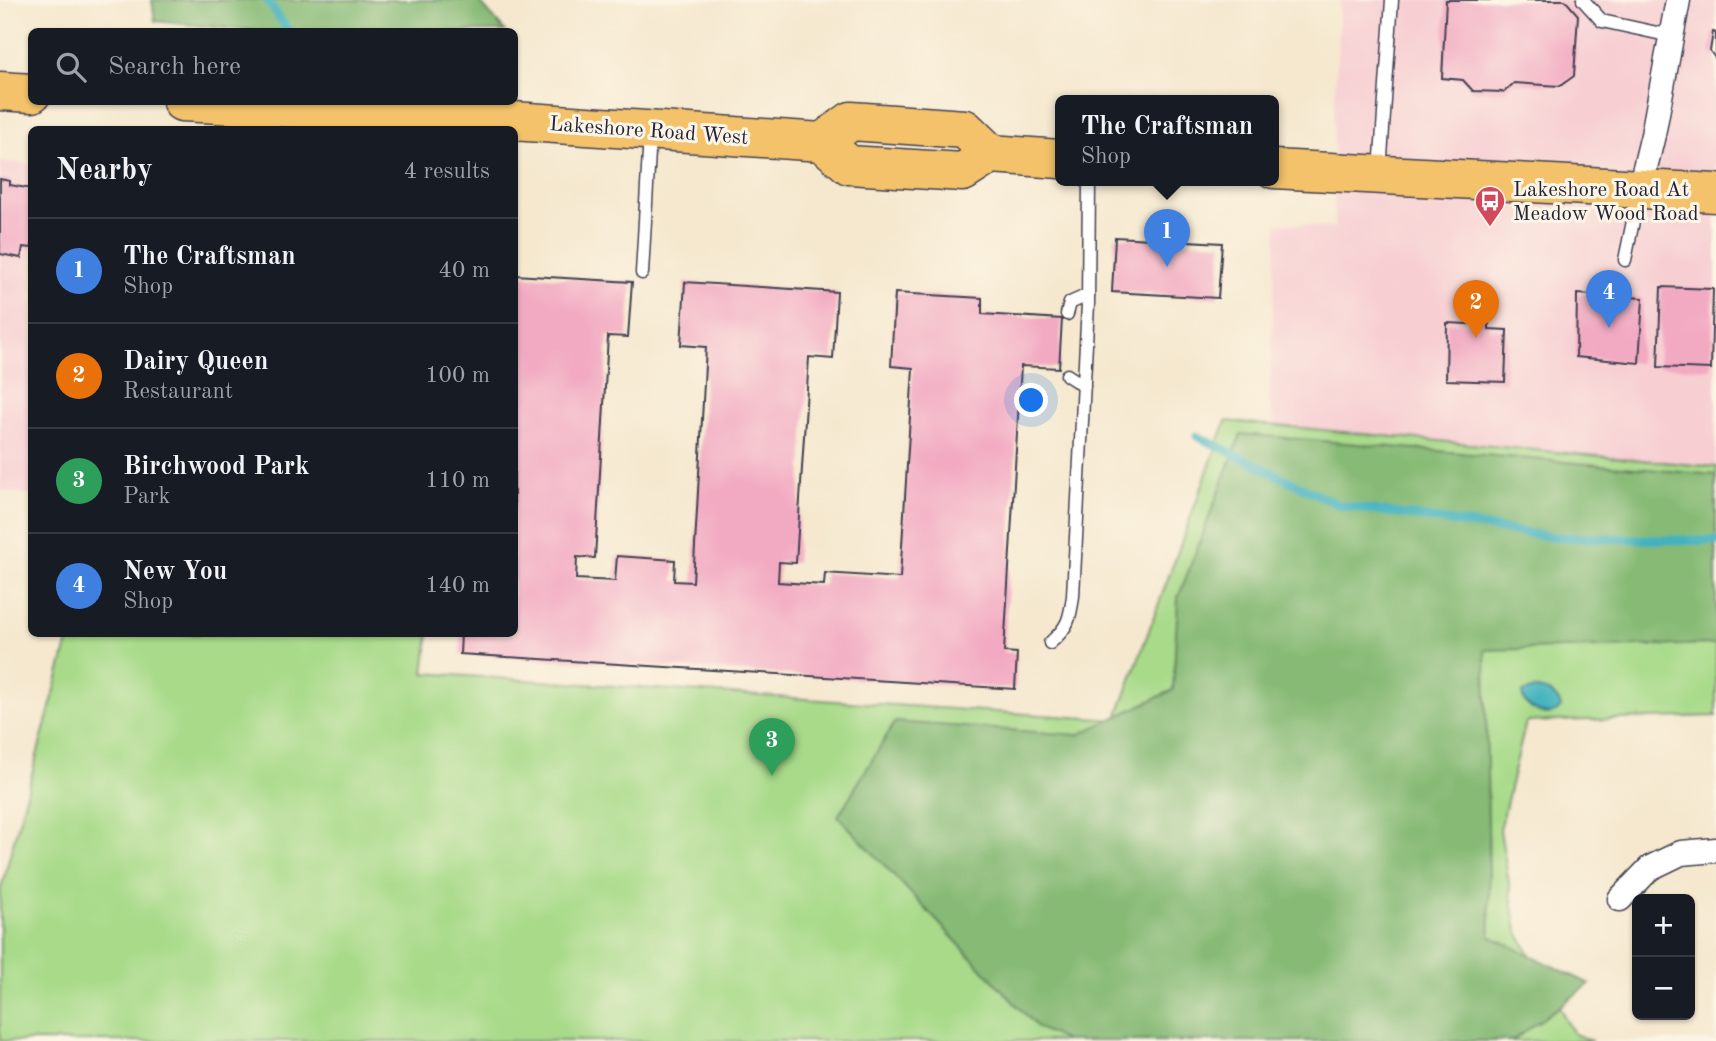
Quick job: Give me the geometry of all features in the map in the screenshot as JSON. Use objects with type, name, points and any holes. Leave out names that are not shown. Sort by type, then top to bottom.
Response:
[{"type":"main road","points":[[0,91],[28,93]]},
{"type":"main road","name":"Lakeshore Road West","points":[[232,105],[822,142],[849,165],[963,172],[991,154],[1055,159]]},
{"type":"main road","points":[[1279,169],[1716,193]]},
{"type":"street","points":[[1640,188],[1653,135],[1678,0]]},
{"type":"street","points":[[1620,899],[1650,868],[1681,853],[1716,850]]},
{"type":"lane","points":[[1380,174],[1381,125],[1392,0]]},
{"type":"lane","points":[[1583,0],[1602,21],[1671,37]]},
{"type":"lane","points":[[642,273],[651,130]]},
{"type":"lane","points":[[1051,643],[1065,629],[1071,617],[1088,295],[1089,186]]},
{"type":"lane","points":[[1625,260],[1640,188]]},
{"type":"lane","points":[[1067,314],[1070,303],[1088,295]]},
{"type":"lane","points":[[1067,375],[1084,386]]},
{"type":"shaded area","points":[[1340,0],[1716,0],[1716,474],[1275,426],[1269,402],[1277,223],[1334,228],[1334,111]]},
{"type":"shaded area","points":[[0,162],[28,164],[28,495],[0,490]]},
{"type":"green space","points":[[152,0],[478,0],[502,28],[226,28],[155,21]]},
{"type":"green space","points":[[1226,421],[1716,467],[1716,716],[1526,722],[1500,830],[1517,931],[1574,1034],[1592,1041],[0,1041],[0,892],[69,637],[429,637],[424,673],[1116,720]]},
{"type":"green space","points":[[1241,434],[1716,475],[1716,644],[1485,650],[1490,936],[1590,984],[1512,1041],[1066,1041],[1038,1028],[838,816],[895,722],[1078,735],[1173,690],[1178,598]]},
{"type":"water","points":[[1535,689],[1551,694],[1561,707],[1551,714],[1532,709],[1523,699],[1522,693]]},
{"type":"building","points":[[1446,0],[1565,0],[1578,15],[1574,76],[1560,86],[1514,83],[1504,92],[1473,91],[1463,80],[1442,78]]},
{"type":"building","points":[[1713,32],[1716,33],[1716,59],[1710,51]]},
{"type":"building","points":[[0,179],[10,181],[10,185],[28,188],[28,248],[23,247],[21,258],[0,254]]},
{"type":"building","points":[[1115,237],[1222,243],[1218,298],[1112,292]]},
{"type":"building","points":[[518,275],[632,282],[628,337],[608,336],[595,558],[577,557],[576,579],[615,581],[617,556],[675,560],[674,581],[693,582],[706,347],[681,345],[685,282],[837,292],[833,359],[809,357],[796,563],[779,562],[778,582],[824,585],[825,573],[900,578],[913,368],[891,366],[895,293],[982,298],[982,314],[1062,319],[1059,368],[1021,366],[1004,652],[1017,653],[1015,689],[460,654],[461,637],[518,637]]},
{"type":"building","points":[[1661,287],[1713,289],[1711,369],[1658,367]]},
{"type":"building","points":[[1577,294],[1643,298],[1639,363],[1576,357]]},
{"type":"building","points":[[1469,321],[1489,322],[1489,329],[1507,330],[1505,382],[1446,380],[1447,323],[1468,324]]},
{"type":"waterway","points":[[267,0],[286,28]]},
{"type":"waterway","points":[[1197,436],[1339,505],[1553,537],[1716,541]]},
{"type":"place","name":"Lakeshore Road At Meadow Wood Road","points":[[1490,228]]},
{"type":"place","name":"The Craftsman","points":[[1167,267]]},
{"type":"place","name":"New You","points":[[1609,328]]},
{"type":"place","name":"Dairy Queen","points":[[1476,338]]},
{"type":"place","name":"Birchwood Park","points":[[772,776]]}]
